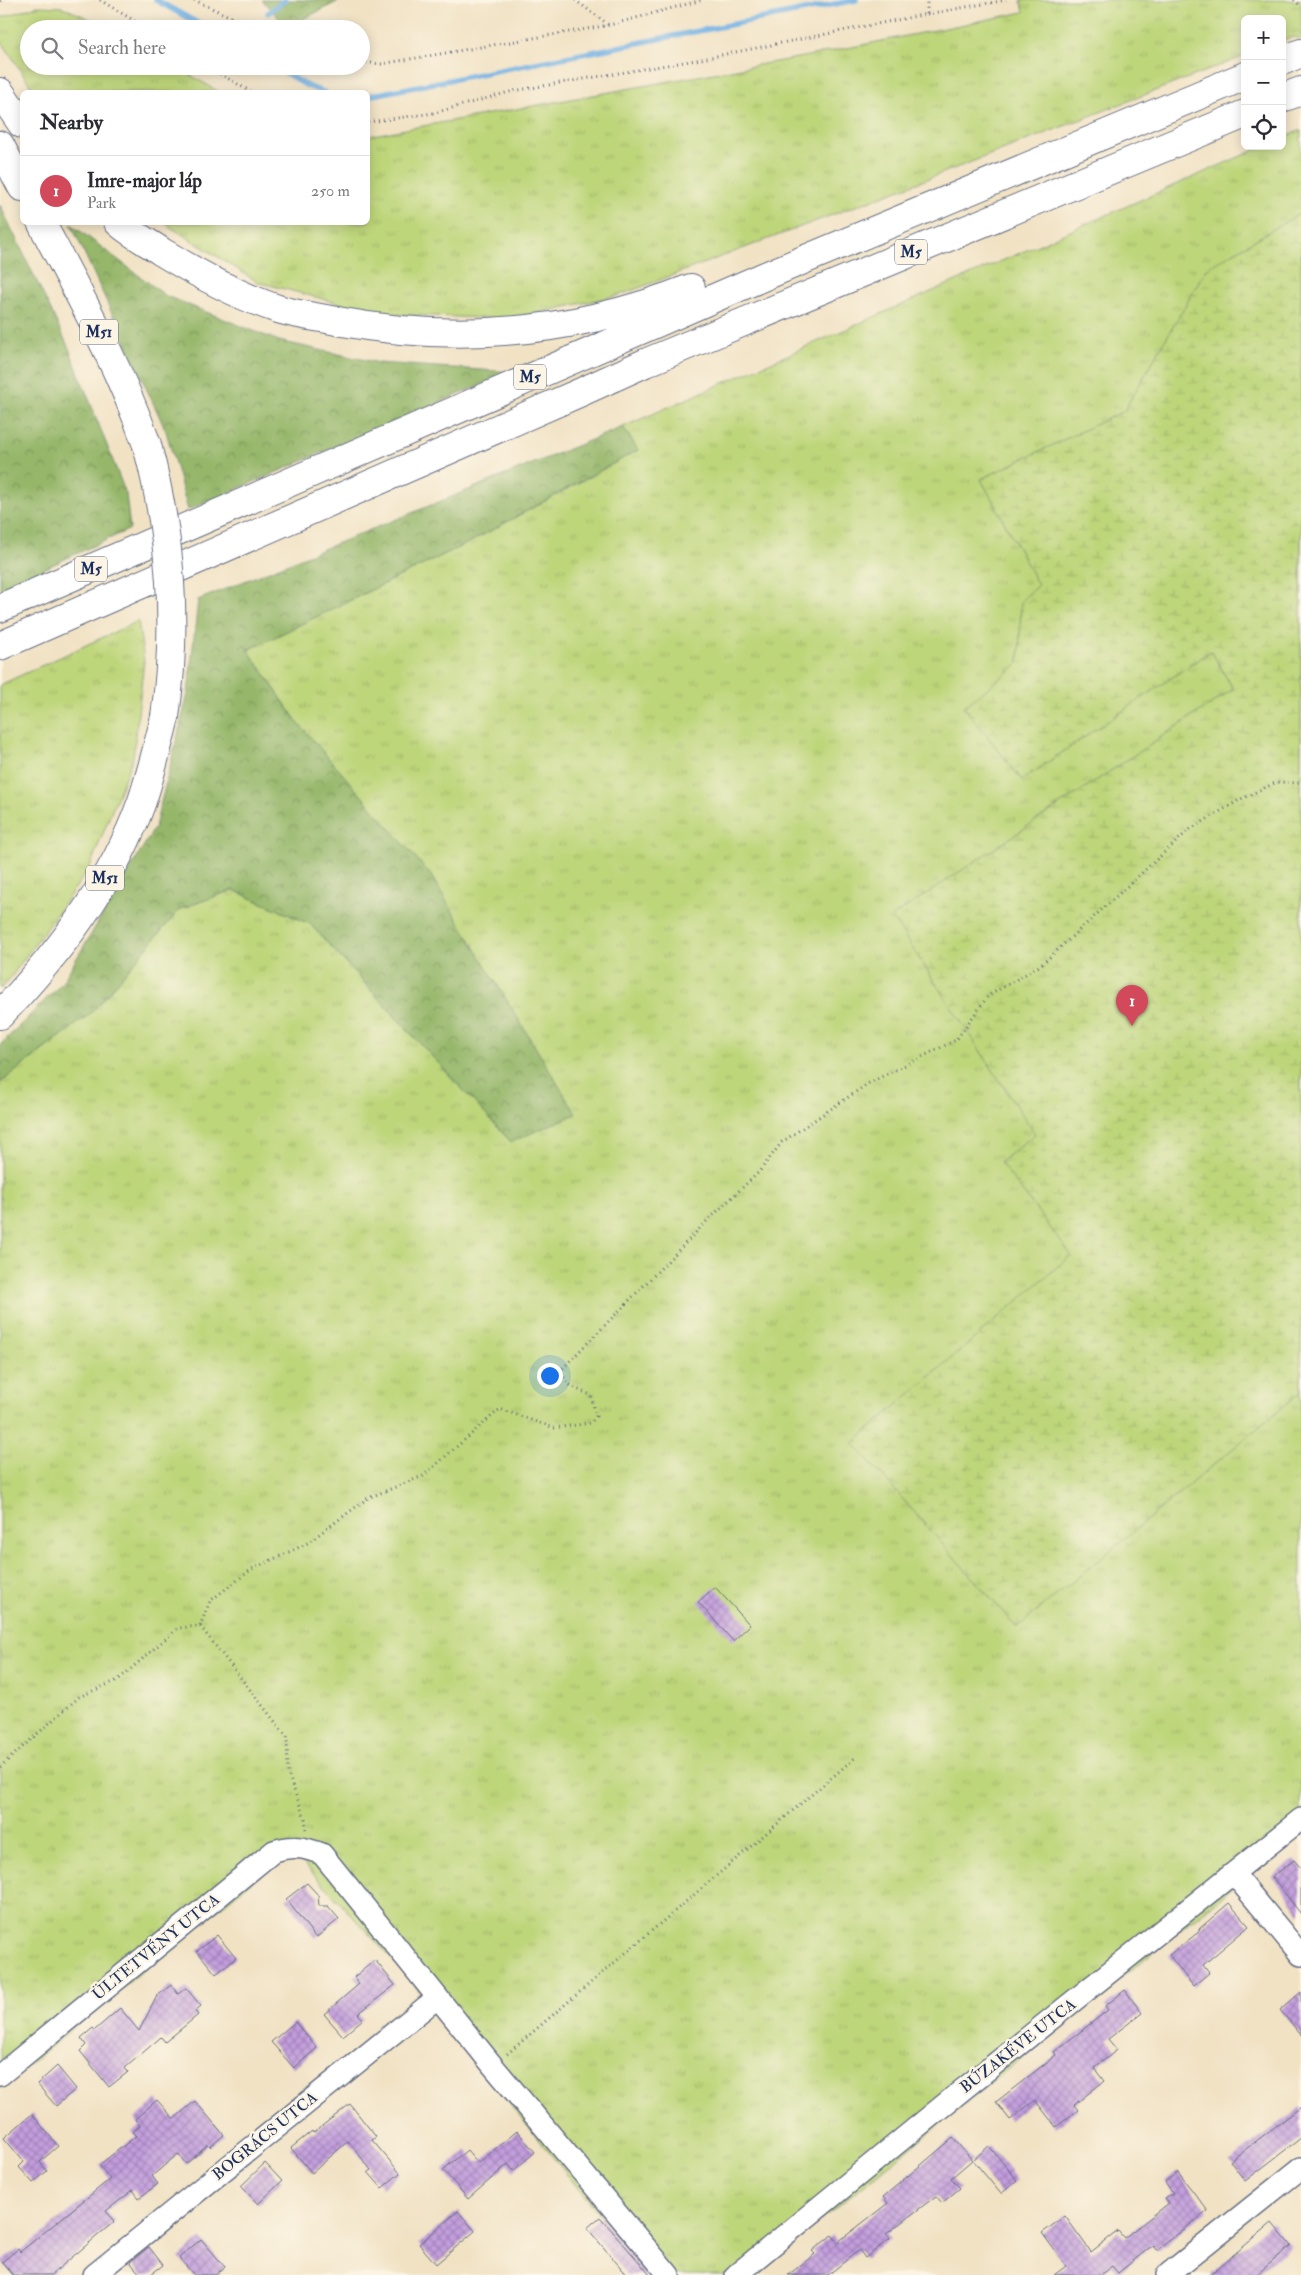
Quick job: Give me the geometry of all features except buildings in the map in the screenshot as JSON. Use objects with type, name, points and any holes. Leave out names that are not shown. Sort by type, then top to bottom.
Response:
[{"type":"highway","points":[[1285,60],[1301,54]]},
{"type":"highway","name":"M5","points":[[0,608],[880,227],[1241,78]]},
{"type":"highway","points":[[1286,97],[1301,91]]},
{"type":"highway","points":[[0,92],[20,121]]},
{"type":"highway","name":"M5","points":[[0,646],[579,394],[645,363],[1241,116]]},
{"type":"highway","points":[[3,149],[20,183]]},
{"type":"highway","name":"M51","points":[[0,1015],[76,926],[103,882],[126,838],[142,802],[164,717],[171,670],[171,579],[167,537],[158,483],[130,397],[113,359],[43,225]]},
{"type":"highway","points":[[123,225],[176,260],[223,286],[278,309],[366,326],[425,333],[508,332],[563,326],[618,313],[661,300],[784,252],[880,227]]},
{"type":"street","name":"BÚZAKÉVE UTCA","points":[[736,2275],[961,2091],[1301,1819]]},
{"type":"street","name":"ÜLTETVÉNY UTCA","points":[[0,2075],[274,1851],[294,1846],[315,1851]]},
{"type":"street","points":[[315,1851],[669,2275]]},
{"type":"street","points":[[1234,1874],[1301,1955]]},
{"type":"street","name":"BOGRÁCS UTCA","points":[[94,2275],[438,1998]]},
{"type":"street","points":[[1167,2275],[1301,2168]]},
{"type":"path","points":[[100,0],[133,20]]},
{"type":"path","points":[[194,0],[237,20]]},
{"type":"path","points":[[575,0],[610,25]]},
{"type":"path","points":[[370,63],[380,64],[610,25],[702,0]]},
{"type":"path","points":[[927,0],[927,14]]},
{"type":"path","points":[[370,122],[434,112],[513,91],[696,60],[1006,0]]},
{"type":"path","points":[[1294,0],[1301,6]]},
{"type":"path","points":[[223,75],[249,90]]},
{"type":"path","points":[[200,1626],[210,1601],[252,1569],[306,1544],[368,1498],[423,1476],[500,1409],[554,1428],[591,1423],[596,1416],[591,1396],[568,1385],[562,1376],[562,1369],[710,1218],[759,1172],[782,1142],[869,1083],[956,1040],[988,996],[1041,965],[1189,830],[1241,799],[1277,782],[1301,783]]},
{"type":"path","points":[[0,1767],[79,1697],[118,1680],[178,1628],[200,1626]]},
{"type":"path","points":[[200,1626],[287,1736],[288,1774],[315,1851]]},
{"type":"path","points":[[493,2066],[857,1756]]},
{"type":"green space","points":[[262,0],[341,0],[301,20],[281,20]]},
{"type":"green space","points":[[1021,0],[1301,0],[1301,39],[1293,37],[1286,40],[1286,15],[1241,15],[1241,58],[620,295],[510,319],[380,314],[258,282],[167,225],[370,225],[370,136],[808,56],[1024,12]]},
{"type":"green space","points":[[37,6],[62,7],[92,20],[20,20],[20,69],[0,39],[0,18]]},
{"type":"green space","points":[[24,75],[190,75],[216,90],[34,90]]},
{"type":"green space","points":[[1301,130],[1301,1833],[752,2275],[652,2275],[590,2203],[402,1970],[295,1854],[279,1859],[0,2088],[0,1083],[91,1013],[180,909],[233,890],[310,924],[511,1142],[298,723],[248,650],[472,541],[638,450],[623,427],[1255,150],[1286,150],[1286,136]]},
{"type":"green space","points":[[0,205],[68,346],[126,494],[130,529],[0,589]]},
{"type":"green space","points":[[1301,213],[1301,1392],[1017,1628],[853,1443],[1071,1255],[1000,1162],[1035,1134],[892,917],[1233,689],[1211,651],[1022,780],[964,707],[1019,663],[1021,601],[1038,585],[981,479],[1124,411],[1207,268]]},
{"type":"green space","points":[[71,225],[166,296],[279,341],[379,363],[511,372],[188,510],[166,431]]},
{"type":"green space","points":[[623,427],[638,450],[472,541],[248,650],[298,723],[430,874],[576,1114],[511,1142],[310,924],[233,890],[180,909],[91,1013],[0,1083],[0,1045],[62,983],[155,827],[188,694],[198,600]]},
{"type":"green space","points":[[138,621],[144,661],[133,757],[89,869],[6,984],[0,989],[0,685]]},
{"type":"waterway","points":[[156,0],[192,20]]},
{"type":"waterway","points":[[268,13],[285,0]]},
{"type":"waterway","points":[[370,96],[856,0]]},
{"type":"waterway","points":[[289,75],[307,86],[318,90]]},
{"type":"place","name":"Imre-major láp","points":[[1132,1026]]}]
